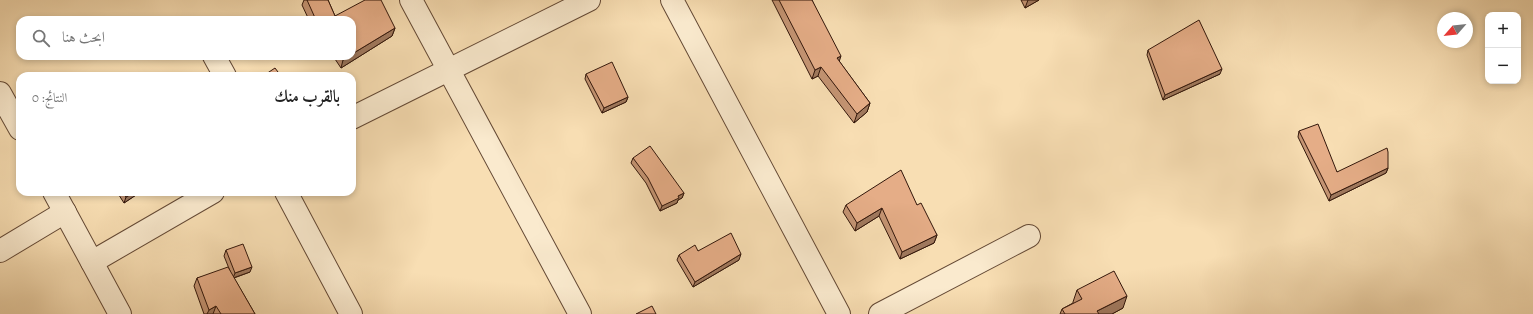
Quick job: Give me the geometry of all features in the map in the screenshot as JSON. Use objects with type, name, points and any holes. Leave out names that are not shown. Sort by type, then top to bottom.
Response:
[{"type":"street","points":[[411,0],[580,314]]},
{"type":"street","points":[[356,116],[590,0]]},
{"type":"street","points":[[672,0],[839,314]]},
{"type":"street","points":[[216,60],[223,72]]},
{"type":"street","points":[[0,92],[16,122]]},
{"type":"street","points":[[56,196],[120,314]]},
{"type":"street","points":[[92,262],[206,196]]},
{"type":"street","points":[[288,196],[350,314]]},
{"type":"street","points":[[0,251],[65,212]]},
{"type":"street","points":[[880,314],[1029,236]]},
{"type":"building","points":[[307,0],[328,0],[335,16],[314,16]]},
{"type":"building","points":[[365,0],[381,0],[395,28],[356,52],[356,16],[335,16]]},
{"type":"building","points":[[779,0],[812,0],[841,56],[837,58],[870,103],[857,114],[821,67],[815,70]]},
{"type":"building","points":[[1199,20],[1222,69],[1165,95],[1148,50]]},
{"type":"building","points":[[612,62],[628,97],[604,108],[586,74]]},
{"type":"building","points":[[275,68],[278,72],[269,72]]},
{"type":"building","points":[[1318,124],[1337,172],[1387,148],[1388,168],[1331,195],[1299,131]]},
{"type":"building","points":[[650,146],[684,193],[678,196],[679,198],[662,206],[648,178],[633,158]]},
{"type":"building","points":[[901,170],[917,205],[921,203],[937,235],[902,252],[882,208],[857,223],[846,205]]},
{"type":"building","points":[[731,233],[741,254],[695,282],[679,255],[695,245],[698,251]]},
{"type":"building","points":[[243,244],[252,267],[235,273],[226,250]]},
{"type":"building","points":[[228,267],[255,314],[221,314],[216,306],[209,310],[197,278]]},
{"type":"building","points":[[1114,271],[1127,296],[1097,311],[1099,314],[1065,314],[1062,309],[1082,299],[1077,290]]},
{"type":"building","points":[[652,306],[656,314],[636,314]]}]
